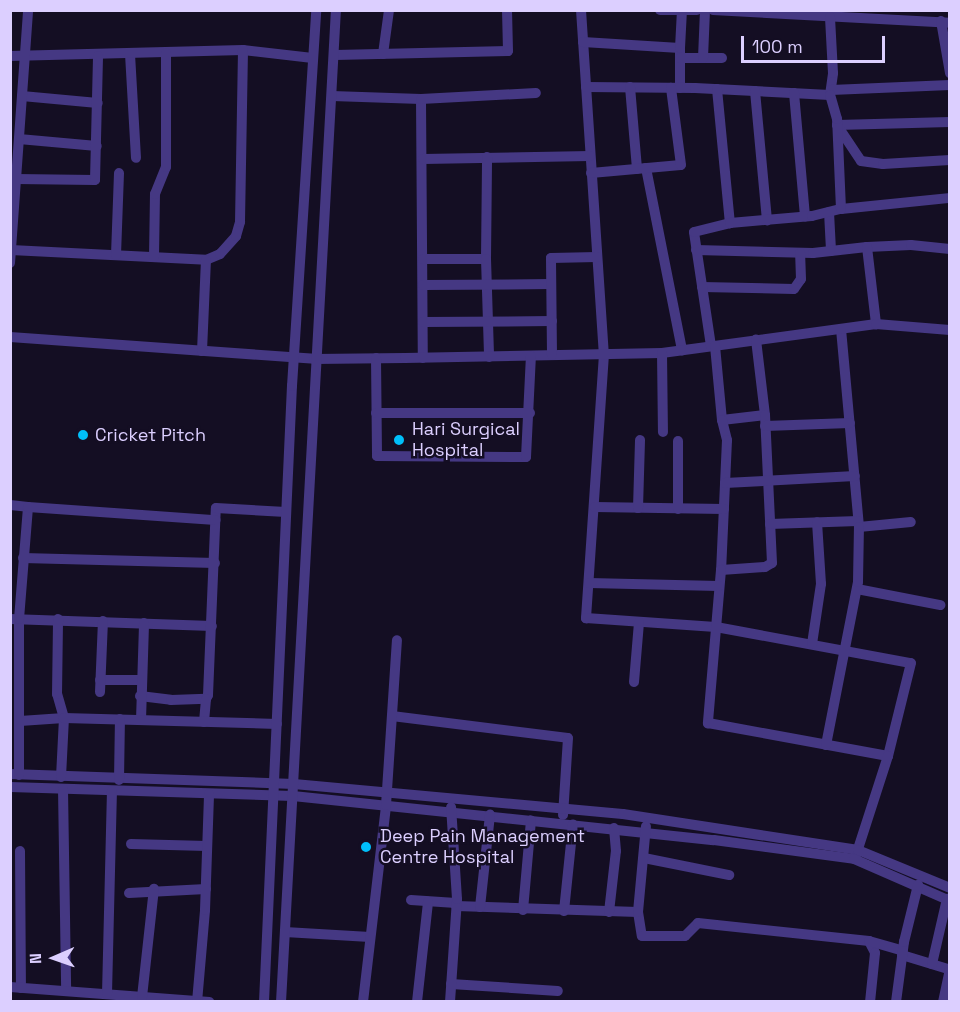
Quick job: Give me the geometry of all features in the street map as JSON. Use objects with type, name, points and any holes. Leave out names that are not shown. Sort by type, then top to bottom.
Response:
[{"type":"street","points":[[10,263],[27,10]]},
{"type":"street","points":[[264,1002],[276,796],[277,724],[294,358],[316,10]]},
{"type":"street","points":[[280,1002],[294,790],[314,359],[335,55],[336,10]]},
{"type":"street","points":[[383,54],[389,10]]},
{"type":"street","points":[[335,55],[508,51],[507,10]]},
{"type":"street","points":[[581,10],[604,354],[586,618],[716,627],[911,663],[888,756],[856,855]]},
{"type":"street","points":[[660,10],[682,12],[697,10]]},
{"type":"street","points":[[703,58],[705,10]]},
{"type":"street","points":[[715,11],[945,22],[950,73]]},
{"type":"street","points":[[591,172],[681,165],[675,88],[682,12]]},
{"type":"street","points":[[830,17],[830,92],[837,125],[841,209]]},
{"type":"street","points":[[583,42],[680,53],[703,58],[722,58]]},
{"type":"street","points":[[10,56],[24,58],[243,50],[313,58]]},
{"type":"street","points":[[11,250],[206,260],[220,254],[236,236],[240,222],[243,50]]},
{"type":"street","points":[[154,257],[155,194],[166,167],[166,53]]},
{"type":"street","points":[[130,54],[136,158]]},
{"type":"street","points":[[16,179],[90,183],[97,174],[98,56]]},
{"type":"street","points":[[586,87],[794,93],[950,85]]},
{"type":"street","points":[[630,87],[642,168],[682,350]]},
{"type":"street","points":[[717,89],[730,224]]},
{"type":"street","points":[[756,91],[767,220]]},
{"type":"street","points":[[332,96],[421,99],[536,93]]},
{"type":"street","points":[[794,93],[805,217]]},
{"type":"street","points":[[22,96],[98,103]]},
{"type":"street","points":[[421,99],[423,358]]},
{"type":"street","points":[[837,125],[950,123]]},
{"type":"street","points":[[837,125],[861,161],[950,160]]},
{"type":"street","points":[[19,139],[97,146]]},
{"type":"street","points":[[423,159],[590,156]]},
{"type":"street","points":[[487,157],[486,259],[490,321],[489,357]]},
{"type":"street","points":[[116,255],[118,173]]},
{"type":"street","points":[[888,756],[708,723],[720,586],[727,440],[722,420],[713,346],[694,232],[730,224],[805,217],[841,209],[950,198]]},
{"type":"street","points":[[829,212],[831,251]]},
{"type":"street","points":[[696,250],[800,253],[911,245],[950,249]]},
{"type":"street","points":[[867,247],[876,324]]},
{"type":"street","points":[[702,287],[794,289],[801,279],[800,253]]},
{"type":"street","points":[[552,355],[551,258],[597,257]]},
{"type":"street","points":[[423,259],[486,259]]},
{"type":"street","points":[[202,351],[206,260]]},
{"type":"street","points":[[423,285],[551,284]]},
{"type":"street","points":[[423,322],[552,321]]},
{"type":"street","points":[[10,337],[314,359],[662,353],[876,324],[950,330]]},
{"type":"street","points":[[826,745],[857,589],[859,524],[841,328]]},
{"type":"street","points":[[721,570],[765,567],[772,563],[765,421],[756,340]]},
{"type":"street","points":[[662,353],[663,432]]},
{"type":"street","points":[[376,358],[377,456],[526,457],[530,413],[531,356]]},
{"type":"street","points":[[376,413],[530,413]]},
{"type":"street","points":[[722,420],[850,423]]},
{"type":"street","points":[[638,508],[640,440]]},
{"type":"street","points":[[678,441],[678,509]]},
{"type":"street","points":[[725,483],[855,476]]},
{"type":"street","points":[[10,505],[216,520]]},
{"type":"street","points":[[28,507],[15,619],[20,721],[15,775],[275,784],[294,790],[386,805],[856,855],[948,900],[932,964]]},
{"type":"street","points":[[595,507],[724,509]]},
{"type":"street","points":[[204,722],[212,626],[216,508],[286,512]]},
{"type":"street","points":[[812,644],[821,584],[817,522]]},
{"type":"street","points":[[770,524],[912,522]]},
{"type":"street","points":[[22,558],[215,563]]},
{"type":"street","points":[[589,583],[720,586]]},
{"type":"street","points":[[857,589],[939,605]]},
{"type":"street","points":[[15,619],[212,626]]},
{"type":"street","points":[[58,620],[57,694],[64,718],[61,777]]},
{"type":"street","points":[[100,692],[103,621]]},
{"type":"street","points":[[634,682],[639,622]]},
{"type":"street","points":[[141,720],[144,623]]},
{"type":"street","points":[[363,1002],[386,805],[397,640]]},
{"type":"street","points":[[100,680],[141,680]]},
{"type":"street","points":[[140,696],[206,699]]},
{"type":"street","points":[[392,716],[568,738],[564,808],[568,823],[564,911]]},
{"type":"street","points":[[20,721],[64,718],[277,724]]},
{"type":"street","points":[[119,780],[120,719]]},
{"type":"street","points":[[10,787],[276,796],[294,790],[386,794],[564,808],[647,817],[856,855],[950,888]]},
{"type":"street","points":[[63,789],[66,991]]},
{"type":"street","points":[[107,994],[112,791]]},
{"type":"street","points":[[197,1001],[206,889],[209,794]]},
{"type":"street","points":[[450,1002],[456,904],[451,800]]},
{"type":"street","points":[[480,907],[490,815]]},
{"type":"street","points":[[647,817],[638,912],[642,936],[685,936],[698,923],[869,941],[949,969],[943,1002]]},
{"type":"street","points":[[523,910],[531,820]]},
{"type":"street","points":[[609,912],[616,851],[614,828]]},
{"type":"street","points":[[132,844],[207,846]]},
{"type":"street","points":[[20,851],[16,988],[209,1002]]},
{"type":"street","points":[[644,858],[729,875]]},
{"type":"street","points":[[896,1002],[903,953],[918,885]]},
{"type":"street","points":[[150,999],[154,889]]},
{"type":"street","points":[[129,893],[154,889],[206,889]]},
{"type":"street","points":[[411,900],[523,910],[638,912]]},
{"type":"street","points":[[417,1002],[428,902]]},
{"type":"street","points":[[285,932],[370,937]]},
{"type":"street","points":[[869,941],[875,953],[870,1002]]},
{"type":"street","points":[[451,984],[558,991]]},
{"type":"street","points":[[43,1002],[44,990]]},
{"type":"place","name":"Cricket Pitch","points":[[83,435]]},
{"type":"place","name":"Hari Surgical Hospital","points":[[399,440]]},
{"type":"place","name":"Deep Pain Management Centre Hospital","points":[[366,847]]}]
